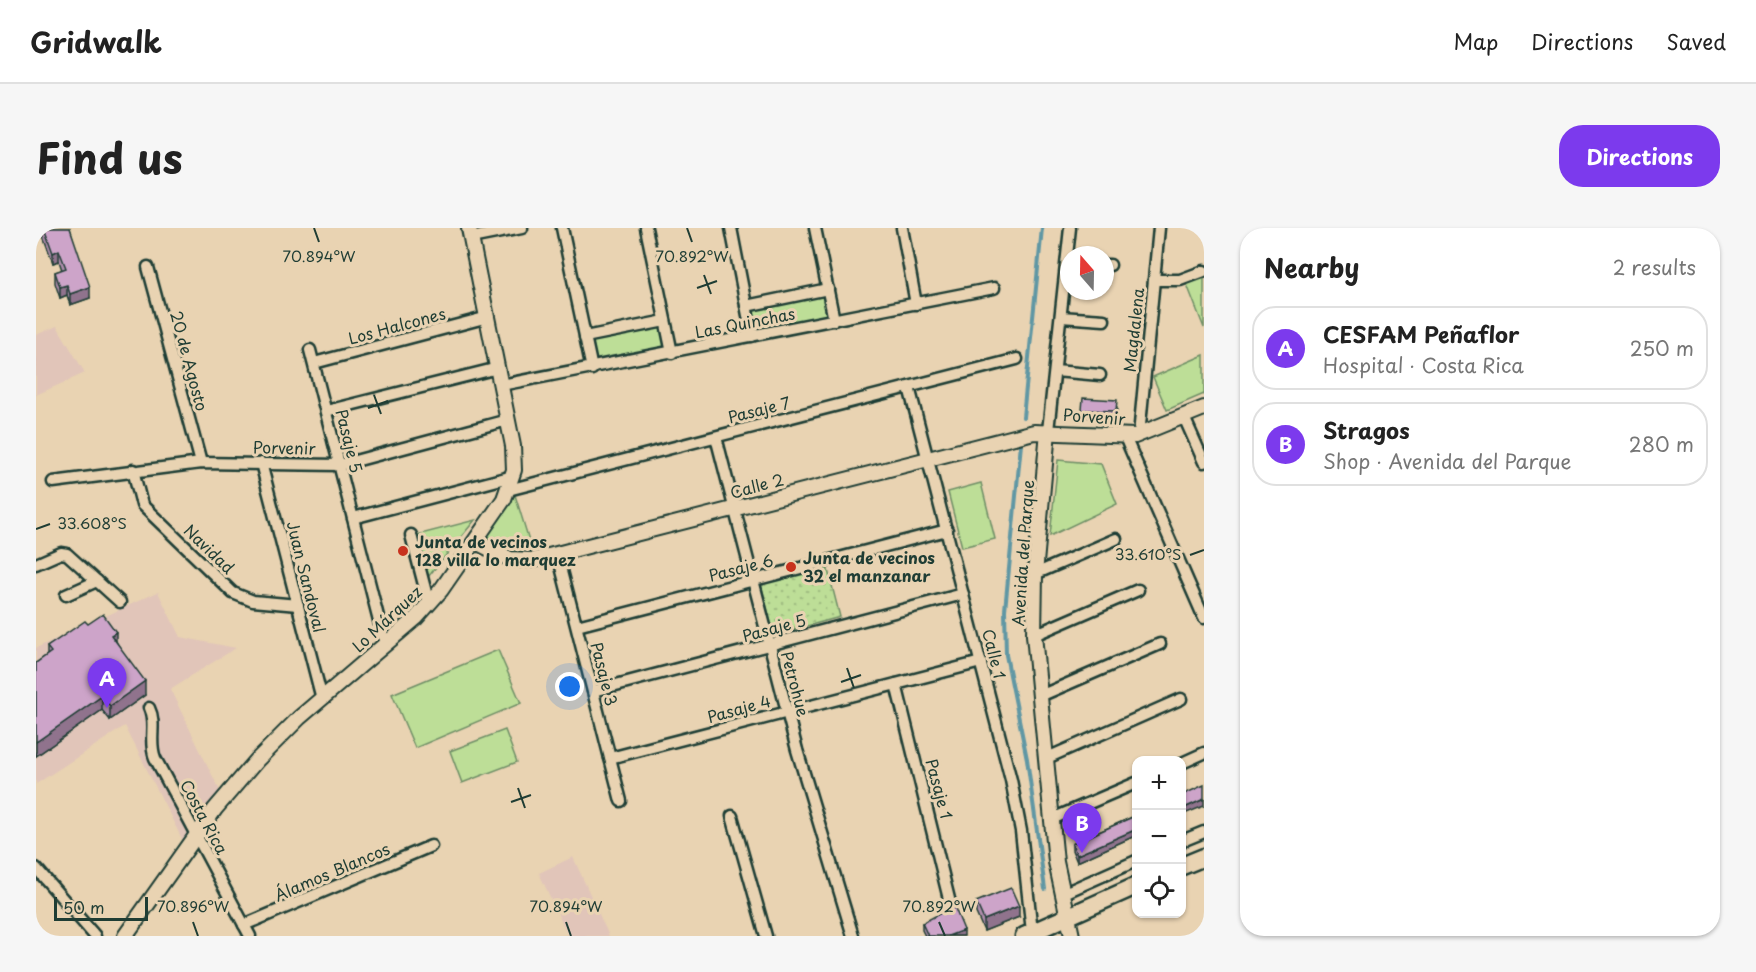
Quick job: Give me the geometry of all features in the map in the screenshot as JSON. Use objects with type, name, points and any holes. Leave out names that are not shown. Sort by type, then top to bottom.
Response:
[{"type":"main road","points":[[1186,864],[1204,857]]},
{"type":"main road","points":[[1028,934],[1132,888]]},
{"type":"street","points":[[470,233],[485,228]]},
{"type":"street","points":[[470,233],[522,228]]},
{"type":"street","points":[[562,228],[592,369]]},
{"type":"street","points":[[646,228],[672,353]]},
{"type":"street","points":[[731,228],[752,336]]},
{"type":"street","points":[[815,228],[834,320]]},
{"type":"street","points":[[902,228],[916,304]]},
{"type":"street","name":"Avenida del Parque","points":[[1069,246],[1070,228]]},
{"type":"street","name":"Magdalena","points":[[1132,436],[1159,228]]},
{"type":"street","name":"Lo Márquez","points":[[125,936],[196,835],[257,760],[429,604],[476,542],[508,490],[513,476],[514,456],[470,233]]},
{"type":"street","name":"20 de Agosto","points":[[148,267],[201,463]]},
{"type":"street","points":[[1154,280],[1180,280],[1204,271]]},
{"type":"street","name":"Las Quinchas","points":[[501,385],[592,369],[994,288]]},
{"type":"street","name":"Las Quinchas","points":[[746,306],[828,289]]},
{"type":"street","name":"Avenida del Parque","points":[[1063,300],[1035,574],[1034,635],[1052,819],[1062,894],[1072,936]]},
{"type":"street","name":"Los Halcones","points":[[314,363],[488,317]]},
{"type":"street","points":[[1061,317],[1104,320]]},
{"type":"street","points":[[585,337],[665,321]]},
{"type":"street","name":"Pasaje 5","points":[[310,350],[385,644]]},
{"type":"street","name":"Pasaje 7","points":[[508,490],[1017,359]]},
{"type":"street","points":[[326,411],[498,368]]},
{"type":"street","points":[[1055,371],[1100,375]]},
{"type":"street","name":"Calle 1","points":[[909,387],[1017,808],[1028,934]]},
{"type":"street","name":"Porvenir","points":[[1048,431],[1132,436],[1204,408]]},
{"type":"street","points":[[1184,417],[1204,462]]},
{"type":"street","name":"Porvenir","points":[[53,482],[201,463],[340,465],[508,420]]},
{"type":"street","name":"Calle 2","points":[[476,542],[518,561],[558,555],[928,457],[1048,431]]},
{"type":"street","points":[[1132,436],[1204,618]]},
{"type":"street","name":"Petrohue","points":[[716,437],[787,712],[853,936]]},
{"type":"street","name":"Juan Sandoval","points":[[261,463],[322,699]]},
{"type":"street","name":"Navidad","points":[[133,470],[142,505],[233,593],[253,601],[297,605]]},
{"type":"street","points":[[353,518],[513,476]]},
{"type":"street","name":"Pasaje 6","points":[[577,626],[947,530]]},
{"type":"street","points":[[411,535],[429,604]]},
{"type":"street","points":[[1035,574],[1116,539]]},
{"type":"street","points":[[36,564],[61,553],[67,554],[120,602]]},
{"type":"street","name":"Pasaje 3","points":[[558,555],[621,801]]},
{"type":"street","points":[[66,595],[97,581]]},
{"type":"street","points":[[1034,635],[1138,590]]},
{"type":"street","name":"Pasaje 5","points":[[593,692],[963,594]]},
{"type":"street","points":[[1041,696],[1160,644]]},
{"type":"street","name":"Pasaje 4","points":[[610,758],[981,662]]},
{"type":"street","name":"Pasaje 1","points":[[896,684],[951,903]]},
{"type":"street","points":[[1047,758],[1181,699]]},
{"type":"street","name":"Costa Rica","points":[[149,708],[153,720],[152,751],[250,936]]},
{"type":"street","points":[[1186,761],[1204,753]]},
{"type":"street","points":[[1052,819],[1132,785]]},
{"type":"street","points":[[732,816],[766,936]]},
{"type":"street","points":[[1186,840],[1204,832]]},
{"type":"street","name":"Álamos Blancos","points":[[244,925],[431,846]]},
{"type":"street","points":[[1062,894],[1132,863]]},
{"type":"street","points":[[36,868],[95,936]]},
{"type":"shaded area","points":[[57,326],[85,373],[36,395],[36,335]]},
{"type":"shaded area","points":[[158,592],[180,637],[236,648],[170,689],[220,791],[183,841],[125,726],[36,784],[36,648]]},
{"type":"shaded area","points":[[573,857],[609,936],[568,936],[539,873]]},
{"type":"green space","points":[[1204,275],[1204,328],[1186,282]]},
{"type":"green space","points":[[823,293],[829,317],[755,331],[750,308]]},
{"type":"green space","points":[[661,326],[665,349],[595,364],[590,341]]},
{"type":"green space","points":[[1204,355],[1204,394],[1167,410],[1153,377]]},
{"type":"green space","points":[[1058,460],[1101,464],[1117,504],[1050,536]]},
{"type":"green space","points":[[981,483],[995,539],[962,547],[948,492]]},
{"type":"green space","points":[[515,495],[532,550],[511,552],[485,540]]},
{"type":"green space","points":[[475,520],[428,577],[417,535]]},
{"type":"green space","points":[[827,566],[840,617],[774,635],[761,584]]},
{"type":"green space","points":[[498,650],[521,703],[415,748],[392,694]]},
{"type":"green space","points":[[505,730],[517,762],[462,783],[450,751]]},
{"type":"building","points":[[44,228],[70,228],[90,287],[70,294],[67,285],[60,287],[55,272],[66,268],[59,250],[53,253]]},
{"type":"building","points":[[1083,398],[1117,400],[1116,411],[1082,410]]},
{"type":"building","points":[[103,614],[116,632],[111,635],[145,681],[110,706],[102,696],[36,742],[36,663],[51,652],[47,647],[85,621],[88,624]]},
{"type":"building","points":[[1204,785],[1204,799],[1186,807],[1186,793]]},
{"type":"building","points":[[1132,817],[1132,831],[1077,855],[1072,844]]},
{"type":"building","points":[[1011,888],[1019,906],[984,920],[976,902]]},
{"type":"building","points":[[954,906],[964,930],[948,936],[928,936],[922,923]]},
{"type":"waterway","points":[[1023,417],[1042,228]]},
{"type":"waterway","points":[[1021,444],[1005,610],[1006,655],[1027,759],[1045,889]]},
{"type":"place","name":"Junta de vecinos 128 villa lo marquez","points":[[403,551]]},
{"type":"place","name":"Junta de vecinos 32 el manzanar","points":[[791,567]]},
{"type":"place","name":"CESFAM Peñaflor","points":[[107,708]]},
{"type":"place","name":"Stragos","points":[[1082,853]]}]
